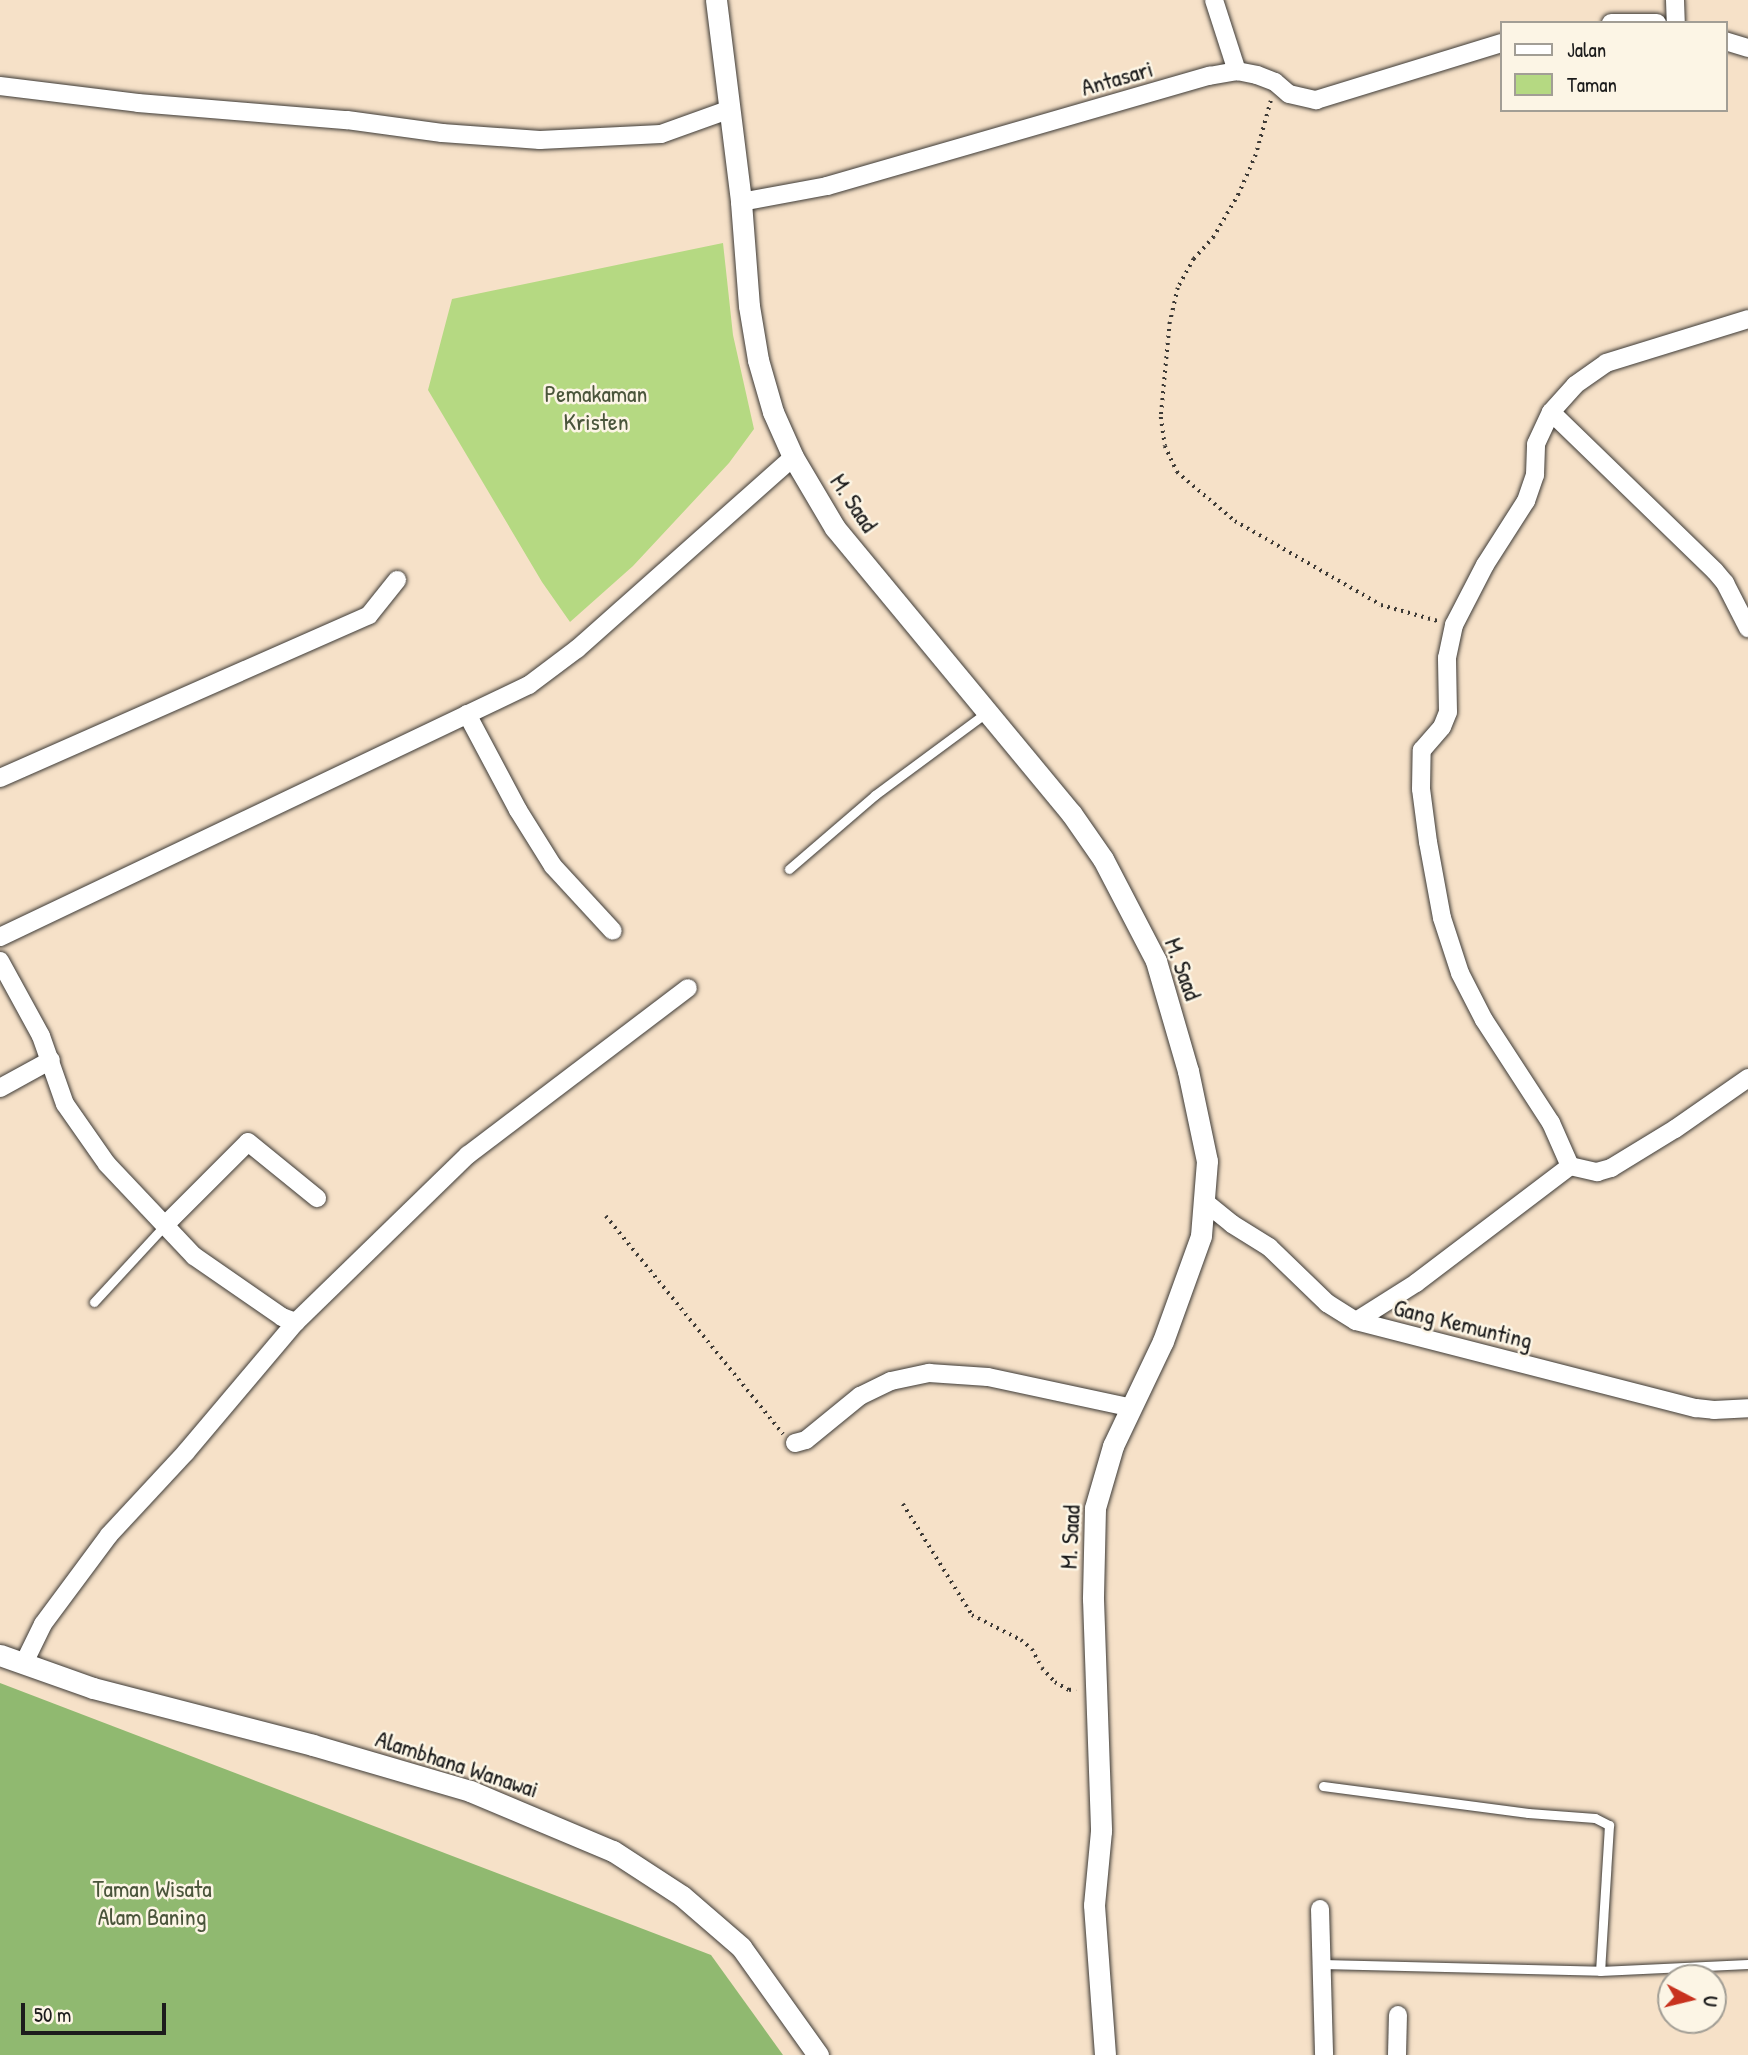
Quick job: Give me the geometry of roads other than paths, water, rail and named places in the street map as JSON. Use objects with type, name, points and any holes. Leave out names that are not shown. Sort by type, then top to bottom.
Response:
[{"type":"street","name":"M. Saad","points":[[716,0],[741,202],[749,306],[758,360],[773,412],[793,457],[835,528],[989,711],[1089,837],[1156,961],[1188,1071],[1208,1161],[1201,1236],[1163,1341],[1112,1446],[1095,1508],[1096,1687],[1101,1831],[1094,1905],[1105,2055]]},
{"type":"street","points":[[1214,0],[1237,71]]},
{"type":"street","points":[[1675,0],[1676,21]]},
{"type":"street","points":[[1727,42],[1748,48]]},
{"type":"street","name":"Antasari","points":[[741,202],[827,186],[1209,76],[1237,71],[1275,82],[1289,94],[1315,100],[1500,43]]},
{"type":"street","points":[[0,86],[138,103],[347,120],[442,132],[540,140],[661,134],[728,110]]},
{"type":"street","points":[[1570,1166],[1551,1123],[1460,973],[1439,905],[1428,842],[1419,766],[1422,750],[1442,727],[1448,712],[1447,658],[1454,625],[1485,565],[1526,501],[1535,475],[1536,444],[1551,412],[1575,385],[1606,363],[1748,319]]},
{"type":"street","points":[[1551,412],[1725,583],[1748,628]]},
{"type":"street","points":[[0,937],[337,779],[529,685],[561,662],[793,457]]},
{"type":"street","points":[[0,778],[369,615],[397,580]]},
{"type":"street","points":[[467,714],[518,810],[553,866],[613,931]]},
{"type":"street","points":[[0,961],[51,1060],[65,1104],[107,1164],[205,1264],[282,1317],[296,1322]]},
{"type":"street","points":[[24,1663],[43,1624],[109,1535],[186,1452],[296,1322],[468,1155],[688,988]]},
{"type":"street","points":[[0,1088],[51,1060]]},
{"type":"street","points":[[1356,1321],[1416,1283],[1570,1166],[1597,1172],[1611,1168],[1675,1129],[1748,1078]]},
{"type":"street","points":[[165,1226],[243,1144],[248,1142],[317,1198]]},
{"type":"street","name":"Gang Kemunting","points":[[1205,1202],[1232,1224],[1269,1247],[1327,1303],[1356,1321],[1696,1408],[1748,1408]]},
{"type":"street","points":[[795,1443],[814,1435],[860,1396],[891,1381],[929,1373],[988,1377],[1132,1408]]},
{"type":"street","name":"Alambhana Wanawai","points":[[0,1655],[93,1688],[313,1745],[470,1791],[613,1852],[682,1896],[741,1947],[818,2055]]},
{"type":"street","points":[[1321,1909],[1324,2055]]},
{"type":"street","points":[[1397,2055],[1398,2015]]},
{"type":"lane","points":[[789,869],[875,795],[989,711]]},
{"type":"lane","points":[[94,1302],[165,1226]]},
{"type":"lane","points":[[1323,1786],[1528,1813],[1595,1818],[1609,1825],[1600,1971]]},
{"type":"lane","points":[[1322,1964],[1600,1971],[1748,1964]]},
{"type":"park label","name":"Pemakaman Kristen","points":[[596,408]]},
{"type":"park label","name":"Taman Wisata Alam Baning","points":[[152,1903]]}]
